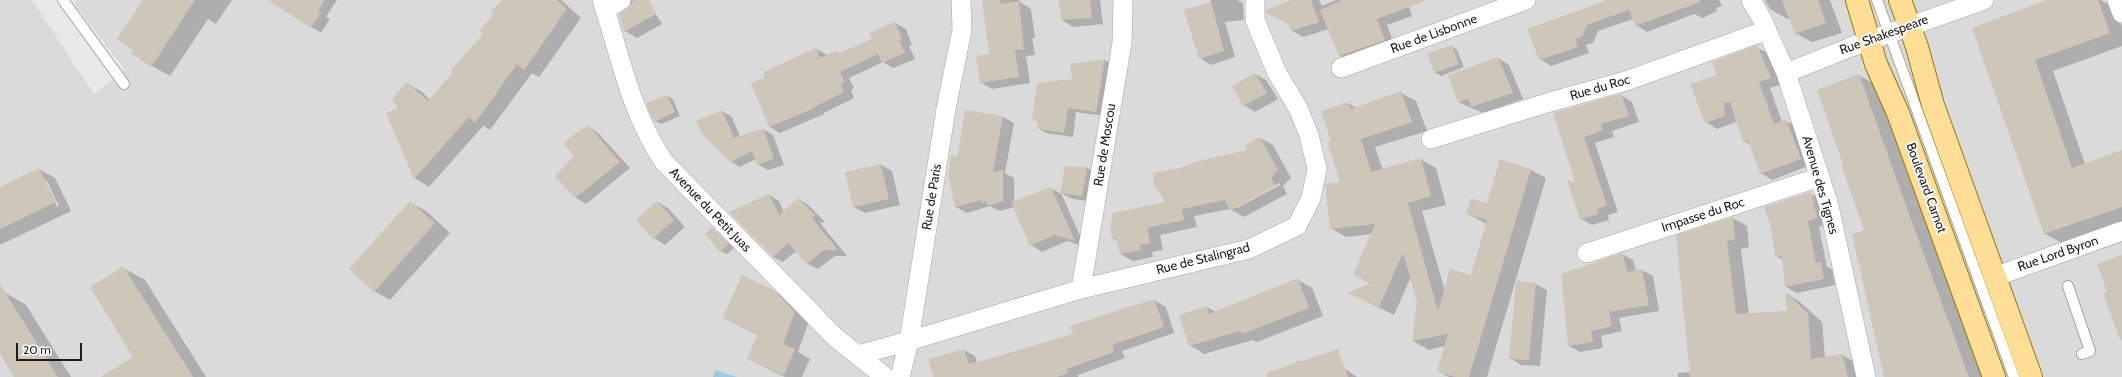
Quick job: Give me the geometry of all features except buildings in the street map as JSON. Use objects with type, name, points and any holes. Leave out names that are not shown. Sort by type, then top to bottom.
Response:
[{"type":"main road","name":"Boulevard Carnot","points":[[1857,0],[1876,64],[1898,113],[1994,377]]},
{"type":"main road","points":[[1900,0],[1917,47],[1933,105],[2032,377]]},
{"type":"street","points":[[603,5],[621,0]]},
{"type":"street","name":"Rue de Paris","points":[[909,341],[946,109],[962,30],[961,0]]},
{"type":"street","name":"Rue de Moscou","points":[[1081,289],[1122,43],[1123,0]]},
{"type":"street","name":"Rue de Stalingrad","points":[[909,341],[1081,289],[1249,248],[1297,226],[1311,198],[1317,169],[1309,135],[1298,108],[1277,74],[1255,20],[1255,0]]},
{"type":"street","name":"Rue de Lisbonne","points":[[1341,68],[1526,0]]},
{"type":"street","name":"Avenue des Tignes","points":[[1751,0],[1767,30],[1786,73],[1829,206],[1866,377]]},
{"type":"street","name":"Rue Shakespeare","points":[[1786,73],[1909,26],[1984,0]]},
{"type":"street","points":[[2118,0],[2122,13]]},
{"type":"street","name":"Avenue du Petit Juas","points":[[603,5],[639,118],[653,146],[664,162],[836,338],[885,377]]},
{"type":"street","name":"Rue du Roc","points":[[1431,139],[1494,121],[1550,102],[1626,81],[1767,30]]},
{"type":"street","name":"Impasse du Roc","points":[[1587,253],[1820,177]]},
{"type":"street","name":"Rue Lord Byron","points":[[1994,276],[2122,231]]},
{"type":"street","points":[[858,355],[909,341],[900,377]]},
{"type":"lane","points":[[63,0],[124,84]]},
{"type":"lane","points":[[1877,0],[2014,377]]},
{"type":"lane","points":[[2068,286],[2090,351],[2082,354]]},
{"type":"shaded area","points":[[0,0],[2122,0],[2122,377],[0,377]]},
{"type":"shaded area","points":[[32,0],[75,0],[75,5],[125,70],[94,94]]},
{"type":"water","points":[[715,370],[737,377],[713,377]]}]
